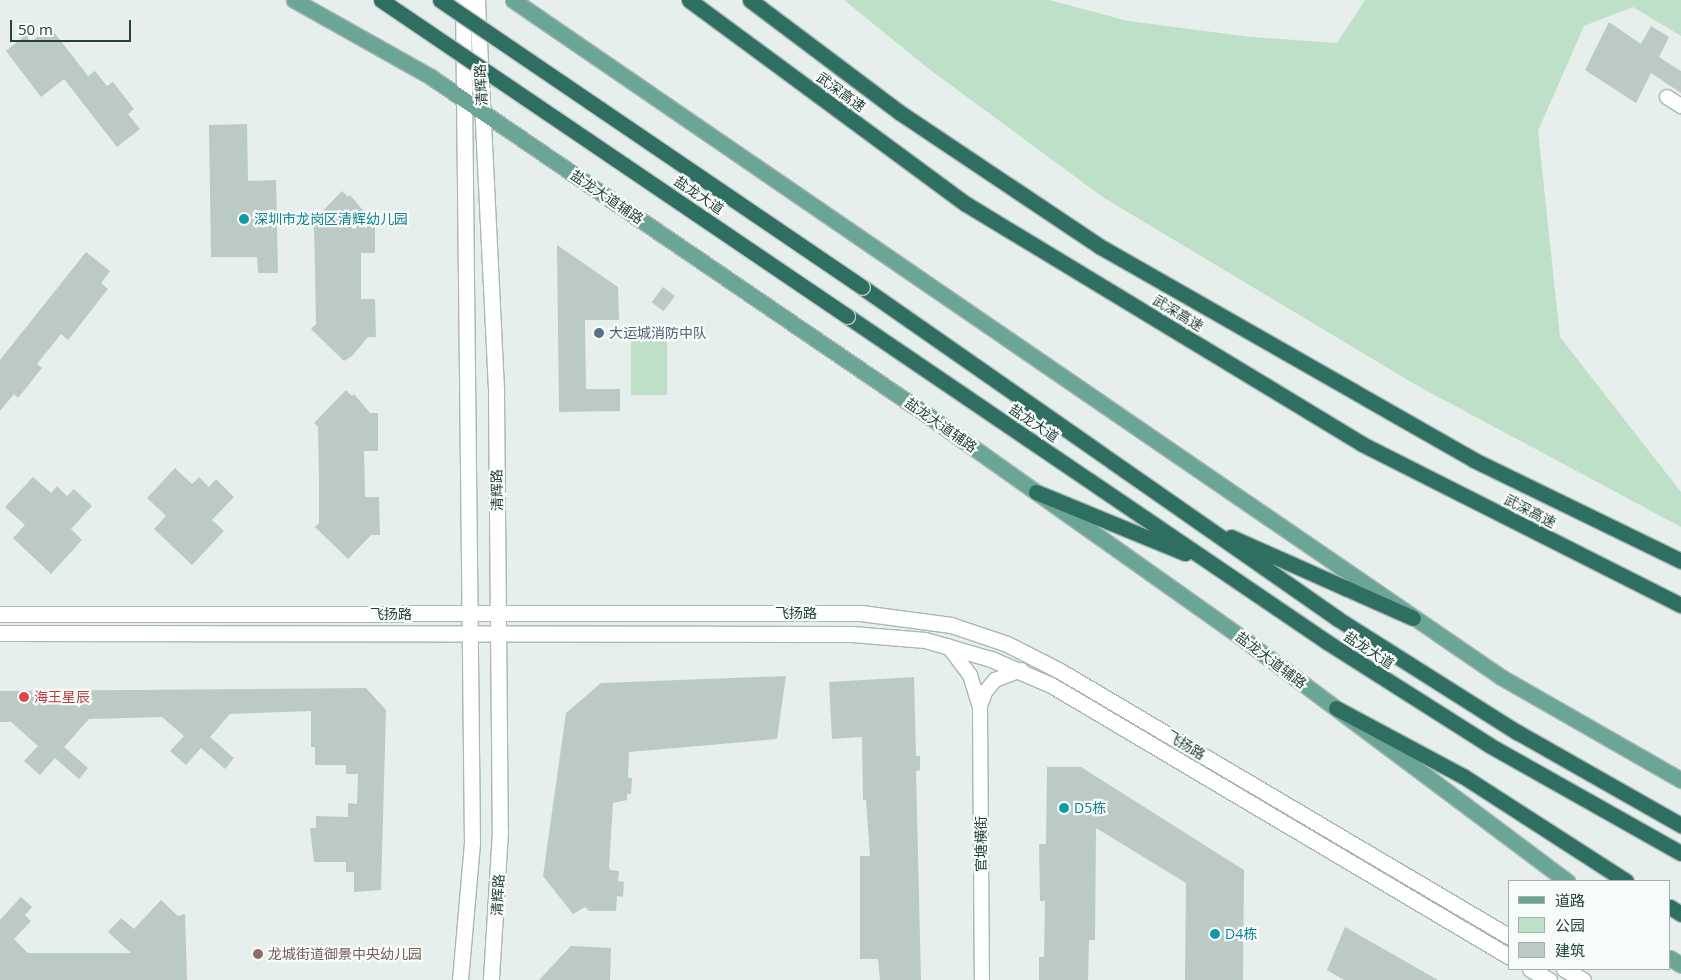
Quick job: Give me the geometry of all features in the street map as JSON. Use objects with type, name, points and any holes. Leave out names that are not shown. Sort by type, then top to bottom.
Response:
[{"type":"highway","name":"盐龙大道","points":[[381,0],[1414,699],[1681,853]]},
{"type":"highway","name":"盐龙大道","points":[[440,0],[862,287],[1195,521],[1404,662],[1517,732],[1681,824]]},
{"type":"highway","name":"武深高速","points":[[689,0],[966,204],[1362,444],[1681,605]]},
{"type":"highway","name":"武深高速","points":[[750,0],[899,112],[1099,246],[1474,460],[1681,561]]},
{"type":"highway","points":[[1036,492],[1214,565]]},
{"type":"highway","points":[[1195,521],[1413,618]]},
{"type":"highway","points":[[1336,708],[1463,776],[1624,880]]},
{"type":"main road","name":"盐龙大道辅路","points":[[294,0],[431,77],[1036,492],[1336,708],[1566,880]]},
{"type":"main road","points":[[513,0],[1501,677],[1681,780]]},
{"type":"street","name":"清辉路","points":[[460,980],[472,843],[472,614],[463,0]]},
{"type":"street","name":"清辉路","points":[[477,0],[496,394],[500,831],[491,980]]},
{"type":"street","points":[[1667,97],[1681,106]]},
{"type":"street","name":"飞扬路","points":[[0,614],[861,613],[921,619],[977,633],[1007,644],[1060,671],[1508,936]]},
{"type":"street","name":"飞扬路","points":[[0,633],[852,634],[925,640],[1021,670],[1051,685],[1508,956]]},
{"type":"street","name":"官塘横街","points":[[948,646],[970,676],[980,707],[982,980]]},
{"type":"street","name":"官塘横街","points":[[980,707],[985,692],[995,680],[1021,670]]},
{"type":"street","points":[[1532,970],[1549,980]]},
{"type":"street","points":[[1566,970],[1583,980]]},
{"type":"green space","points":[[844,0],[1049,0],[1128,21],[1251,37],[1337,43],[1365,0],[1681,0],[1681,36],[1633,7],[1584,26],[1538,131],[1560,337],[1681,492],[1681,527],[1416,385],[1104,198],[929,69]]},
{"type":"green space","points":[[631,326],[667,326],[667,395],[631,395]]},
{"type":"building","points":[[1609,22],[1641,44],[1651,26],[1669,37],[1659,57],[1681,71],[1681,93],[1651,73],[1636,103],[1585,70]]},
{"type":"building","points":[[50,27],[88,76],[95,71],[107,86],[113,82],[134,109],[128,114],[140,129],[117,147],[64,79],[41,97],[6,51],[26,35],[31,42]]},
{"type":"building","name":"深圳市龙岗区清辉幼儿园","points":[[247,124],[248,181],[276,180],[278,273],[258,273],[257,257],[211,257],[209,125]]},
{"type":"building","points":[[342,191],[348,197],[350,195],[367,215],[375,215],[375,253],[361,253],[361,299],[375,299],[376,337],[368,337],[352,356],[344,361],[311,329],[316,324],[314,228],[310,224]]},
{"type":"building","points":[[557,245],[618,287],[619,320],[585,320],[586,389],[620,389],[620,411],[559,412]]},
{"type":"building","points":[[86,252],[110,271],[101,283],[108,289],[68,340],[61,334],[37,364],[42,368],[18,398],[14,394],[0,411],[0,360]]},
{"type":"building","points":[[663,287],[675,296],[664,311],[652,302]]},
{"type":"building","points":[[346,390],[352,396],[354,394],[370,413],[378,413],[378,451],[364,451],[365,497],[379,497],[380,535],[371,535],[348,559],[315,527],[319,523],[319,482],[318,427],[314,423]]},
{"type":"building","points":[[175,468],[192,484],[199,477],[209,487],[216,479],[234,497],[212,520],[224,531],[192,565],[154,529],[166,516],[147,498]]},
{"type":"building","points":[[33,477],[51,493],[57,486],[67,496],[74,489],[92,506],[71,529],[82,540],[51,574],[13,538],[25,525],[5,507]]},
{"type":"building","points":[[786,676],[777,739],[629,752],[628,778],[632,778],[631,794],[627,794],[627,800],[613,803],[609,867],[610,870],[619,871],[618,881],[624,882],[623,897],[617,896],[616,911],[589,911],[585,907],[573,914],[543,876],[566,713],[601,683]]},
{"type":"building","points":[[914,677],[916,756],[920,756],[920,770],[916,771],[921,980],[880,980],[878,959],[860,959],[860,856],[870,856],[866,800],[863,800],[862,737],[832,739],[829,682]]},
{"type":"building","points":[[366,688],[386,710],[381,890],[354,892],[354,872],[346,872],[346,862],[314,862],[310,828],[316,828],[316,816],[348,817],[348,803],[357,804],[358,774],[346,774],[346,765],[315,765],[315,747],[311,747],[311,711],[230,714],[210,737],[234,758],[225,769],[201,748],[186,765],[170,751],[184,736],[162,717],[89,719],[64,747],[88,768],[79,779],[55,758],[40,775],[24,761],[38,746],[11,722],[0,722],[0,691]]},
{"type":"building","points":[[1047,767],[1081,767],[1244,870],[1243,980],[1185,980],[1186,883],[1096,828],[1095,940],[1089,940],[1088,980],[1039,980],[1039,957],[1044,957],[1045,901],[1040,901],[1039,844],[1046,844]]},
{"type":"building","points":[[21,897],[32,907],[25,915],[31,921],[14,939],[28,953],[131,953],[108,932],[121,918],[134,929],[161,900],[178,916],[185,914],[187,980],[0,980],[0,920]]},
{"type":"building","points":[[1345,927],[1438,980],[1344,980],[1327,970]]},
{"type":"building","points":[[571,946],[611,948],[610,980],[539,980]]},
{"type":"place","name":"深圳市龙岗区清辉幼儿园","points":[[244,219]]},
{"type":"place","name":"大运城消防中队","points":[[599,333]]},
{"type":"place","name":"海王星辰","points":[[24,697]]},
{"type":"place","name":"D5栋","points":[[1064,808]]},
{"type":"place","name":"D4栋","points":[[1215,934]]},
{"type":"place","name":"龙城街道御景中央幼儿园","points":[[258,954]]}]
